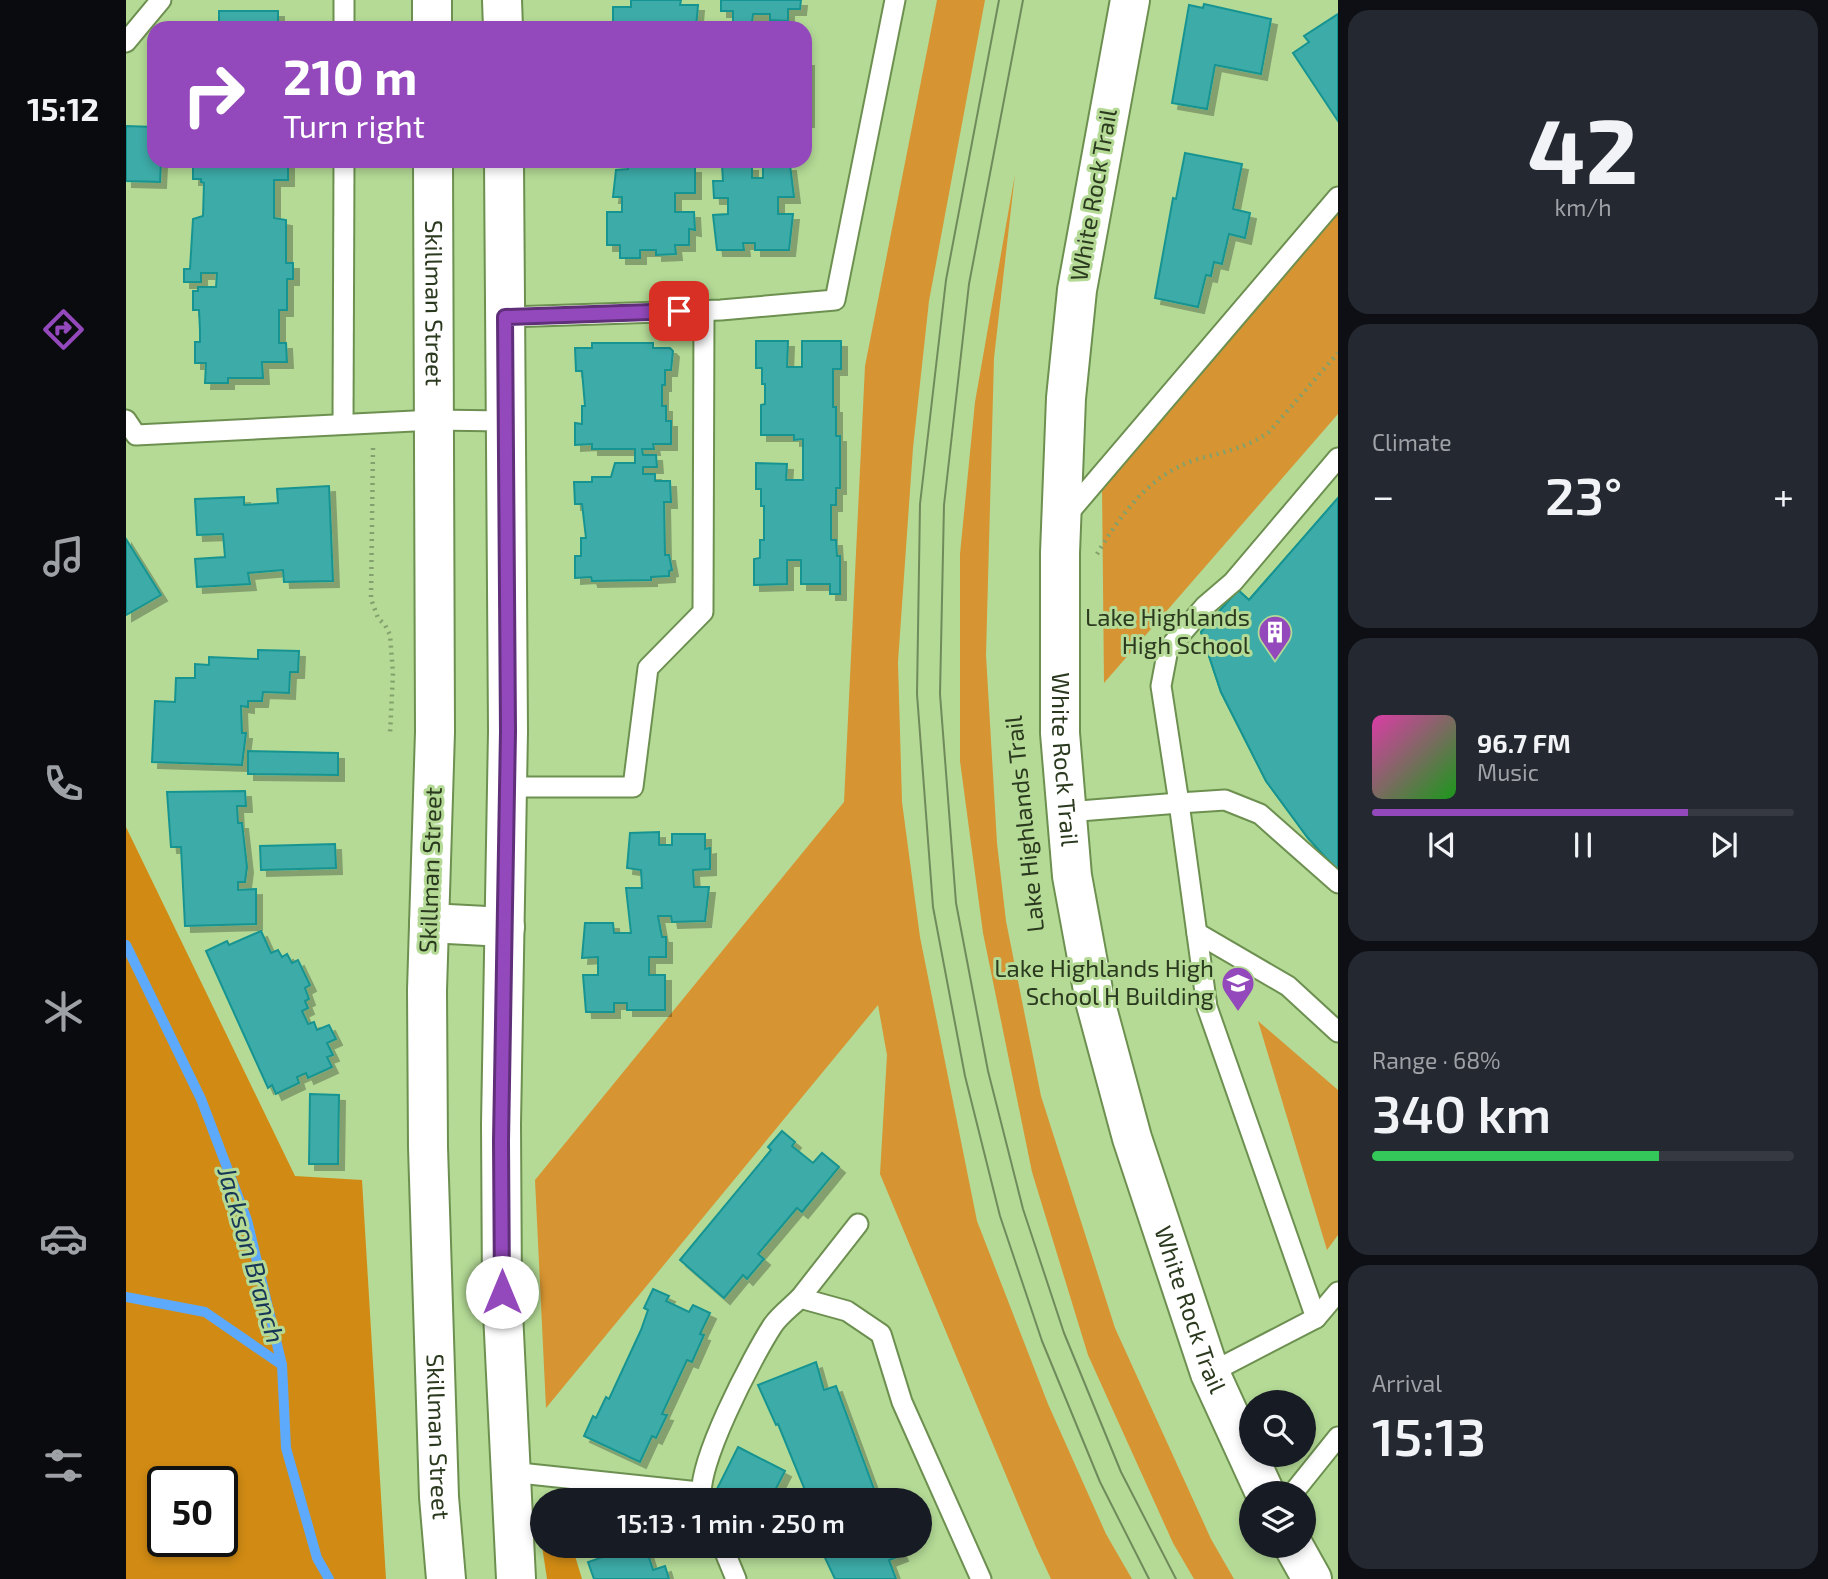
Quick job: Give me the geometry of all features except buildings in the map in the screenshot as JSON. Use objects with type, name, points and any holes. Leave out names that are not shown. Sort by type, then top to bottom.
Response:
[{"type":"main road","points":[[432,0],[432,21]]},
{"type":"main road","points":[[502,0],[503,21]]},
{"type":"main road","name":"White Rock Trail","points":[[1130,0],[1077,290],[1066,398],[1061,522],[1060,733],[1072,876],[1095,1001],[1132,1138],[1210,1373],[1260,1481]]},
{"type":"main road","name":"Skillman Street","points":[[433,168],[435,732],[429,923],[428,1147],[439,1497],[446,1579]]},
{"type":"main road","points":[[504,168],[507,788],[501,1132],[502,1278],[515,1562]]},
{"type":"main road","points":[[429,923],[505,927]]},
{"type":"main road","points":[[1300,1558],[1312,1579]]},
{"type":"lane","points":[[126,42],[161,0]]},
{"type":"lane","points":[[344,0],[344,21]]},
{"type":"lane","points":[[505,317],[705,310],[835,299],[895,0]]},
{"type":"lane","points":[[343,424],[344,168]]},
{"type":"lane","points":[[1061,522],[1338,197]]},
{"type":"lane","points":[[507,788],[632,788],[648,668],[703,612],[705,310]]},
{"type":"lane","points":[[126,420],[136,435],[434,420],[505,421]]},
{"type":"lane","points":[[1316,1318],[1207,1007],[1161,686],[1168,649],[1205,606],[1233,582],[1338,458]]},
{"type":"lane","points":[[1067,812],[1225,800],[1260,814],[1338,883]]},
{"type":"lane","points":[[1197,933],[1288,986],[1338,1032]]},
{"type":"lane","points":[[703,1488],[710,1450],[747,1372],[774,1324],[800,1298],[858,1223]]},
{"type":"lane","points":[[1210,1373],[1316,1318],[1338,1292]]},
{"type":"lane","points":[[800,1298],[847,1311],[881,1334],[902,1402],[981,1579]]},
{"type":"lane","points":[[1303,1481],[1338,1437]]},
{"type":"lane","points":[[510,1472],[637,1488]]},
{"type":"lane","points":[[727,1558],[736,1579]]},
{"type":"path","points":[[1094,563],[1104,541],[1154,481],[1174,468],[1257,442],[1269,432],[1338,353]]},
{"type":"path","points":[[373,423],[371,599],[378,618],[390,635],[393,673],[390,734]]},
{"type":"shaded area","points":[[937,0],[985,0],[929,301],[913,448],[898,662],[902,802],[920,937],[977,1221],[1048,1404],[1106,1534],[1132,1579],[1051,1579],[1036,1547],[880,1174],[887,1055],[878,1005],[546,1408],[535,1180],[844,802],[865,366]]},
{"type":"shaded area","points":[[1015,174],[994,358],[986,655],[997,843],[1006,921],[1041,1096],[1115,1328],[1211,1539],[1234,1579],[1194,1579],[1173,1543],[1088,1355],[1032,1172],[983,933],[960,761],[960,554],[975,402]]},
{"type":"shaded area","points":[[1338,206],[1338,414],[1104,683],[1102,486]]},
{"type":"shaded area","points":[[126,827],[295,1176],[362,1180],[386,1579],[126,1579]]},
{"type":"shaded area","points":[[1258,1021],[1338,1090],[1338,1235],[1327,1250]]},
{"type":"shaded area","points":[[544,1558],[576,1558],[582,1579],[547,1579]]},
{"type":"waterway","name":"Jackson Branch","points":[[126,945],[201,1099],[247,1220],[282,1365],[286,1448],[317,1558],[329,1579]]},
{"type":"waterway","points":[[126,1297],[205,1312],[282,1365]]},
{"type":"tram line","points":[[999,0],[946,280],[920,504],[917,694],[933,907],[965,1076],[1000,1216],[1042,1341],[1100,1482],[1149,1579]]},
{"type":"tram line","points":[[1023,0],[969,284],[944,505],[940,694],[956,903],[988,1071],[1023,1209],[1064,1333],[1121,1472],[1176,1579]]},
{"type":"place","name":"Lake Highlands High School","points":[[1275,662]]},
{"type":"place","name":"Lake Highlands High School H Building","points":[[1238,1013]]},
{"type":"route","points":[[502,1292],[501,1141],[508,731],[505,317],[679,311]]}]
